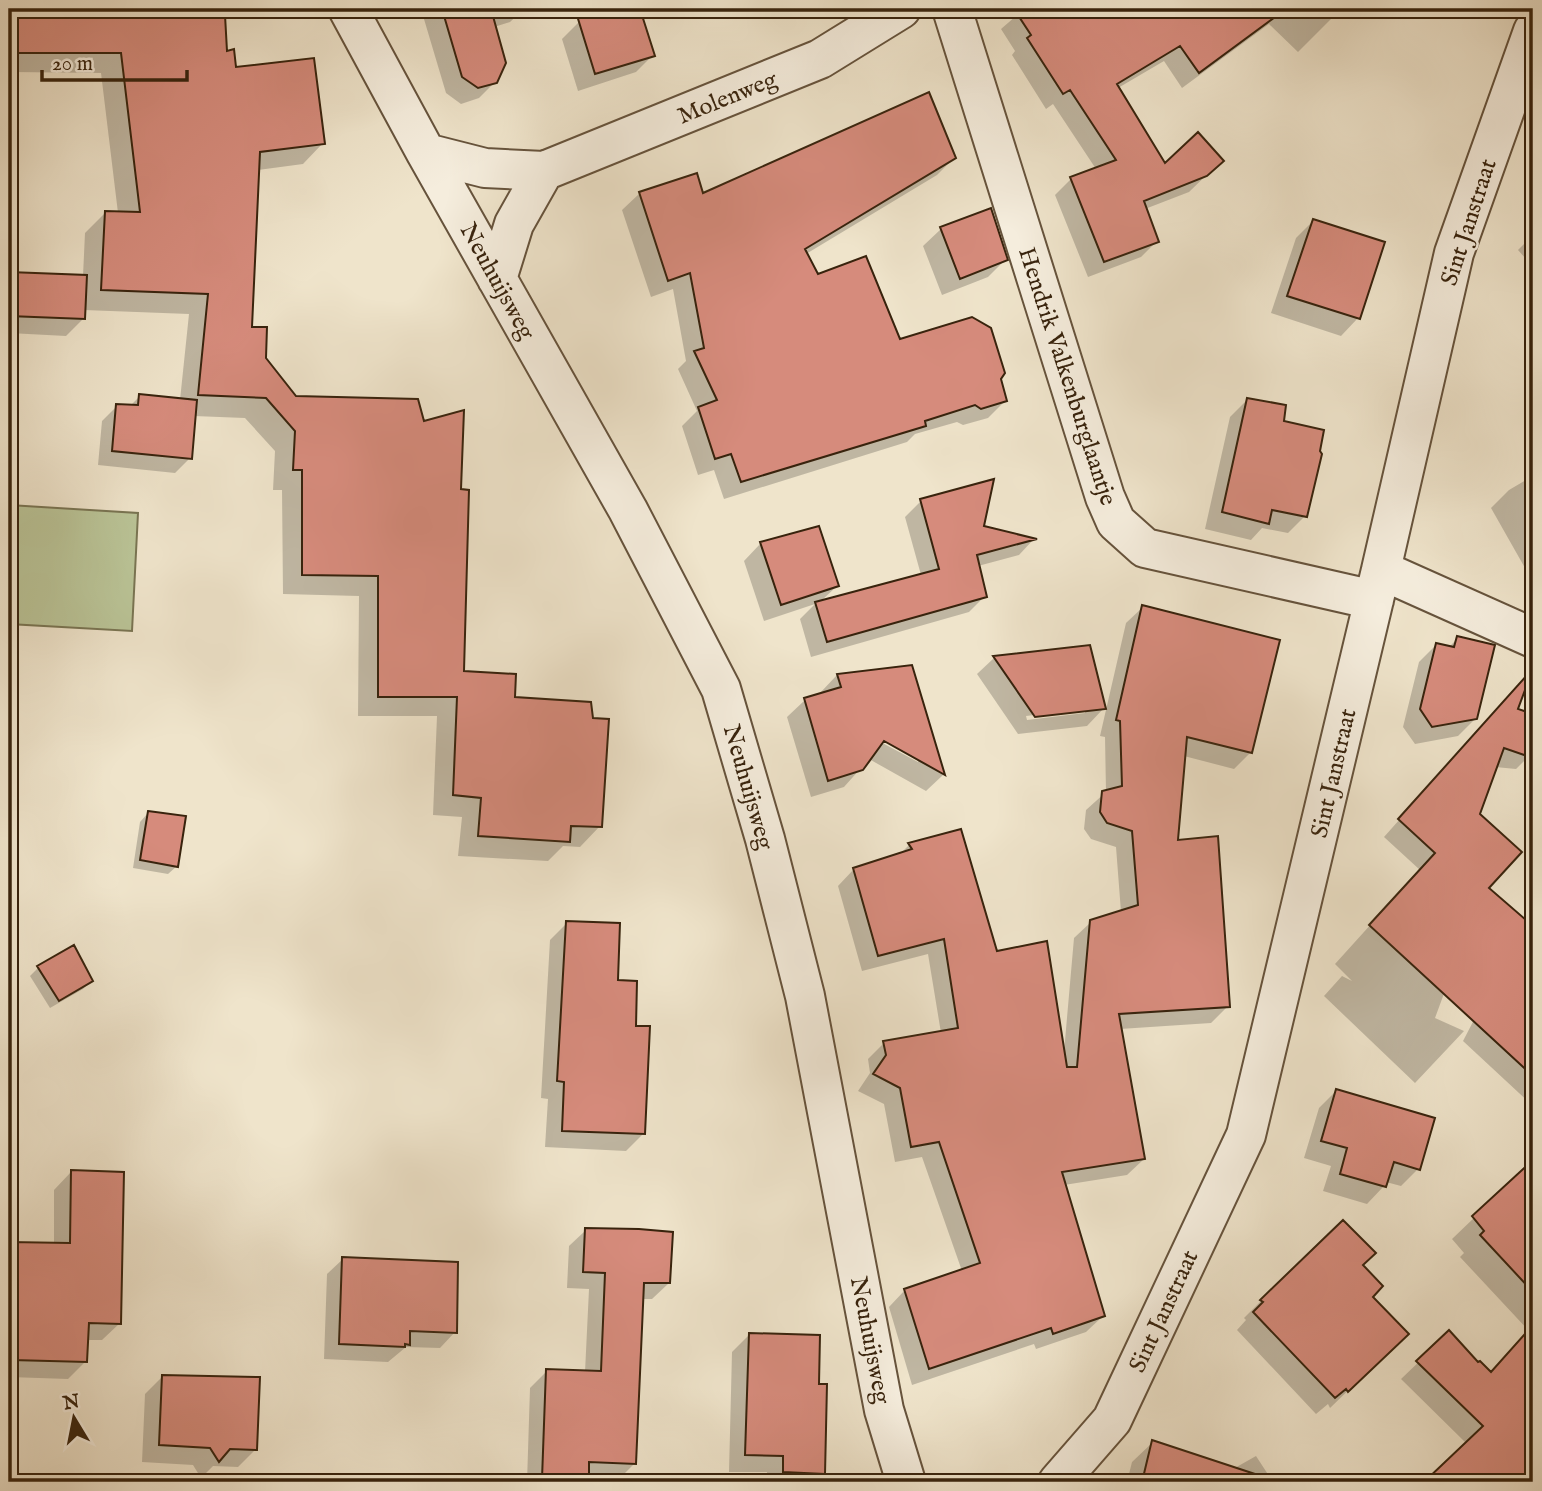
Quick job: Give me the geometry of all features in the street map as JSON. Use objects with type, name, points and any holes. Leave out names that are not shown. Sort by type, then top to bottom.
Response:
[{"type":"street","points":[[348,9],[426,153]]},
{"type":"street","name":"Molenweg","points":[[426,153],[485,168],[544,171],[820,59],[901,9]]},
{"type":"street","name":"Hendrik Valkenburglaantje","points":[[952,9],[1105,497],[1116,522],[1145,548],[1378,585],[1533,638]]},
{"type":"street","name":"Sint Janstraat","points":[[1058,1482],[1112,1420],[1246,1135],[1378,585],[1454,253],[1533,31]]},
{"type":"street","name":"Neuhuijsweg","points":[[426,153],[628,510],[721,689],[765,839],[805,996],[884,1410],[906,1482]]},
{"type":"street","points":[[497,279],[514,224],[544,171]]},
{"type":"green space","points":[[9,505],[138,513],[132,631],[9,624]]},
{"type":"building","points":[[442,9],[491,9],[506,63],[497,83],[478,88],[462,77]]},
{"type":"building","points":[[575,9],[640,9],[655,56],[595,74]]},
{"type":"building","points":[[1014,9],[1286,9],[1199,73],[1180,46],[1117,84],[1165,163],[1198,132],[1224,161],[1207,176],[1144,201],[1159,242],[1104,262],[1070,177],[1116,160],[1070,90],[1063,94],[1027,38],[1031,35]]},
{"type":"building","points":[[15,15],[225,15],[227,51],[234,49],[236,67],[314,58],[325,144],[260,152],[252,327],[267,327],[266,358],[296,396],[418,399],[424,421],[464,410],[461,489],[469,490],[464,671],[516,674],[515,697],[591,702],[593,718],[609,719],[602,827],[571,826],[570,842],[478,836],[481,798],[453,795],[457,697],[378,697],[378,576],[302,575],[302,470],[293,470],[295,431],[266,398],[198,395],[208,294],[101,290],[105,211],[140,212],[121,53],[13,53]]},
{"type":"building","points":[[929,92],[956,158],[805,249],[818,274],[866,256],[900,339],[972,317],[991,328],[1005,373],[1001,379],[1007,401],[981,409],[975,405],[925,421],[926,426],[741,482],[731,454],[715,459],[698,407],[717,400],[694,351],[704,348],[690,273],[668,281],[639,192],[697,173],[703,193]]},
{"type":"building","points":[[991,208],[1008,260],[960,279],[940,227]]},
{"type":"building","points":[[1313,219],[1385,242],[1360,319],[1287,296]]},
{"type":"building","points":[[9,272],[87,275],[85,319],[9,316]]},
{"type":"building","points":[[139,394],[197,400],[192,459],[112,451],[116,404],[138,405]]},
{"type":"building","points":[[1247,398],[1286,405],[1284,421],[1324,430],[1320,451],[1322,454],[1307,517],[1272,510],[1269,524],[1222,512]]},
{"type":"building","points":[[994,479],[984,526],[1037,539],[977,555],[987,597],[827,642],[815,602],[939,569],[920,499]]},
{"type":"building","points":[[819,526],[839,586],[781,605],[760,542]]},
{"type":"building","points":[[1142,605],[1280,640],[1252,753],[1187,737],[1178,840],[1218,836],[1230,1007],[1119,1014],[1145,1159],[1062,1172],[1105,1316],[1053,1334],[1051,1328],[929,1369],[904,1289],[980,1263],[939,1142],[911,1147],[900,1088],[873,1074],[886,1055],[883,1041],[958,1028],[944,939],[878,956],[853,868],[912,849],[908,843],[961,829],[997,951],[1047,941],[1067,1067],[1077,1067],[1090,920],[1138,905],[1132,831],[1107,823],[1100,812],[1102,791],[1122,786],[1120,721],[1116,720]]},
{"type":"building","points":[[1457,636],[1495,645],[1477,719],[1432,727],[1420,709],[1436,643],[1454,647]]},
{"type":"building","points":[[1090,645],[1106,709],[1035,717],[993,656]]},
{"type":"building","points":[[912,665],[945,775],[884,741],[863,770],[828,781],[804,698],[841,687],[837,674]]},
{"type":"building","points":[[1529,673],[1531,674],[1518,709],[1533,714],[1533,758],[1504,748],[1480,814],[1522,852],[1489,888],[1533,926],[1533,1076],[1369,925],[1435,853],[1398,819]]},
{"type":"building","points":[[148,811],[186,816],[178,867],[140,860]]},
{"type":"building","points":[[566,921],[620,923],[618,980],[637,981],[636,1026],[650,1026],[645,1134],[562,1131],[564,1082],[557,1081]]},
{"type":"building","points":[[74,945],[93,981],[59,1001],[37,966]]},
{"type":"building","points":[[1336,1089],[1435,1118],[1420,1170],[1394,1162],[1386,1187],[1340,1174],[1347,1148],[1321,1141]]},
{"type":"building","points":[[1533,1160],[1533,1292],[1480,1235],[1484,1231],[1472,1216]]},
{"type":"building","points":[[71,1170],[124,1172],[121,1324],[89,1323],[87,1362],[12,1360],[12,1335],[9,1335],[9,1242],[70,1243]]},
{"type":"building","points":[[1343,1220],[1376,1253],[1363,1265],[1383,1286],[1373,1297],[1409,1334],[1348,1392],[1346,1389],[1335,1398],[1253,1312],[1263,1302],[1260,1300]]},
{"type":"building","points":[[585,1228],[673,1232],[670,1283],[644,1283],[636,1464],[589,1462],[589,1480],[542,1479],[546,1369],[601,1371],[605,1273],[583,1272]]},
{"type":"building","points":[[342,1257],[458,1262],[457,1333],[410,1331],[410,1345],[405,1344],[405,1347],[339,1344]]},
{"type":"building","points":[[1533,1325],[1533,1482],[1424,1482],[1483,1426],[1416,1361],[1449,1330],[1478,1362],[1491,1372]]},
{"type":"building","points":[[749,1333],[820,1335],[819,1384],[827,1384],[825,1474],[783,1472],[783,1456],[745,1455]]},
{"type":"building","points":[[162,1375],[260,1377],[257,1450],[230,1449],[219,1462],[210,1448],[159,1445]]},
{"type":"building","points":[[1152,1440],[1258,1475],[1257,1482],[1142,1482]]}]
